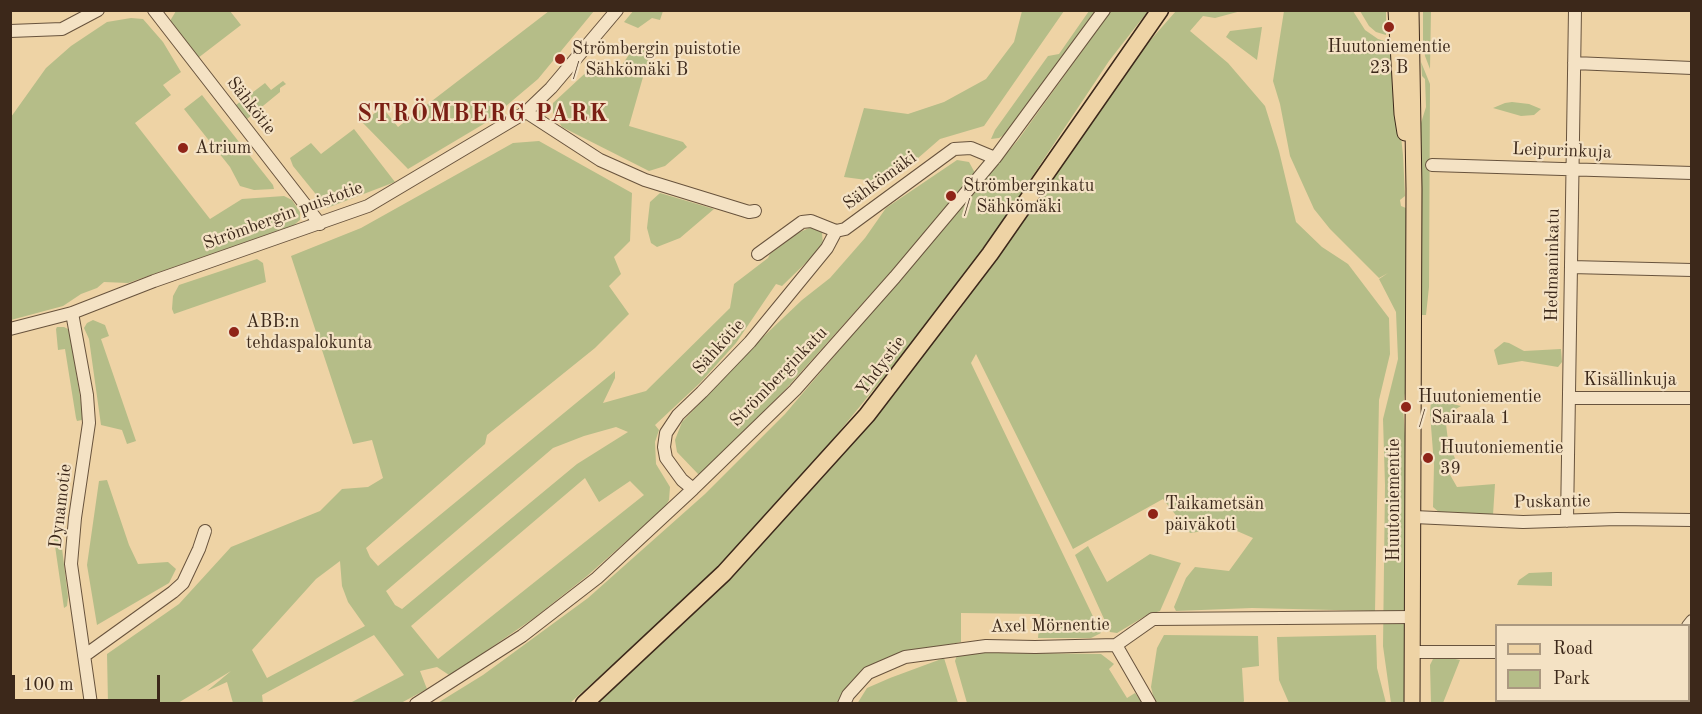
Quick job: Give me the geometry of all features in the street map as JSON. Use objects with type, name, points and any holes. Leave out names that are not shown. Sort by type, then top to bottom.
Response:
[{"type":"highway","name":"Yhdystie","points":[[584,704],[724,573],[867,415],[990,254],[1160,10]]},
{"type":"main road","name":"Huutoniementie","points":[[1396,10],[1402,114],[1414,189]]},
{"type":"main road","name":"Huutoniementie","points":[[1411,10],[1414,189],[1412,704]]},
{"type":"street","points":[[10,31],[62,29],[98,10]]},
{"type":"street","name":"Sähkötie","points":[[154,10],[320,224]]},
{"type":"street","name":"Strömbergin puistotie","points":[[10,329],[72,313],[154,281],[368,206],[526,111],[551,88],[617,10]]},
{"type":"street","name":"Strömberginkatu","points":[[416,704],[522,636],[597,578],[795,390],[895,277],[995,158],[1104,10]]},
{"type":"street","name":"Hedmaninkatu","points":[[1567,521],[1575,10]]},
{"type":"street","points":[[1574,63],[1692,68]]},
{"type":"street","points":[[526,111],[600,160],[645,180],[748,212],[755,211]]},
{"type":"street","name":"Sähkömäki","points":[[758,254],[802,222],[811,221],[836,231],[845,229],[954,149],[971,148],[995,158]]},
{"type":"street","name":"Leipurinkuja","points":[[1432,165],[1692,173]]},
{"type":"street","name":"Sähkötie","points":[[693,489],[682,480],[666,458],[664,447],[666,432],[678,415],[750,342],[828,248],[836,231]]},
{"type":"street","points":[[1571,267],[1692,270]]},
{"type":"street","name":"Dynamotie","points":[[72,313],[87,395],[89,423],[75,518],[71,564],[91,704]]},
{"type":"street","name":"Kisällinkuja","points":[[1569,398],[1692,398]]},
{"type":"street","name":"Puskantie","points":[[1414,517],[1522,522],[1617,519],[1692,520]]},
{"type":"street","points":[[84,656],[183,583],[205,531]]},
{"type":"street","name":"Axel Mörnentie","points":[[844,704],[868,673],[905,657],[986,646],[1116,645],[1154,619],[1413,617]]},
{"type":"street","points":[[1116,645],[1150,704]]},
{"type":"street","points":[[1412,652],[1495,652]]},
{"type":"green space","points":[[634,10],[663,11],[660,20],[652,18],[638,28],[624,22]]},
{"type":"green space","points":[[176,11],[230,11],[241,25],[198,58],[170,21]]},
{"type":"green space","points":[[549,11],[594,11],[538,79],[487,122],[408,169],[363,123],[382,107],[398,127]]},
{"type":"green space","points":[[1022,11],[1064,11],[984,126],[940,139],[902,172],[874,181],[844,177],[864,108],[908,114],[944,102],[986,79],[1014,42]]},
{"type":"green space","points":[[1089,11],[1096,11],[1009,132],[999,138],[991,139],[1048,56],[1059,54]]},
{"type":"green space","points":[[1111,11],[1148,11],[1109,61],[998,228],[933,317],[803,476],[726,559],[651,631],[570,703],[436,704],[483,675],[588,598],[705,494],[785,414],[1018,140]]},
{"type":"green space","points":[[1176,11],[1241,11],[1215,18],[1203,16],[1190,31],[1228,63],[1265,106],[1279,151],[1296,222],[1322,247],[1348,264],[1389,318],[1390,354],[1379,400],[1375,611],[1252,608],[1176,611],[1174,607],[1186,578],[1195,567],[1229,571],[1253,538],[1221,524],[1212,530],[1190,533],[1163,499],[1073,549],[976,354],[971,363],[1101,633],[1091,638],[1038,638],[1040,614],[961,613],[961,642],[908,654],[865,672],[840,703],[597,704],[703,605],[823,477],[958,312],[1126,68]]},
{"type":"green space","points":[[1284,11],[1353,11],[1365,30],[1378,39],[1391,43],[1403,155],[1405,196],[1400,200],[1401,206],[1406,208],[1407,380],[1403,406],[1405,436],[1404,703],[1391,703],[1383,646],[1385,485],[1383,419],[1398,359],[1396,312],[1379,279],[1388,273],[1379,278],[1330,229],[1314,209],[1290,156],[1273,81]]},
{"type":"green space","points":[[1360,11],[1386,11],[1386,35],[1376,32],[1369,26]]},
{"type":"green space","points":[[1423,11],[1431,11],[1430,69],[1423,42]]},
{"type":"green space","points":[[131,18],[143,19],[163,42],[181,72],[163,85],[171,95],[135,123],[210,219],[242,199],[284,196],[292,200],[300,212],[300,220],[294,225],[128,283],[104,282],[63,306],[11,320],[11,117],[46,68],[71,46],[107,22]]},
{"type":"green space","points":[[1262,27],[1257,60],[1226,37],[1230,31]]},
{"type":"green space","points":[[637,43],[649,56],[629,126],[683,142],[687,147],[665,166],[649,171],[562,127],[553,113],[553,103],[593,66],[613,78]]},
{"type":"green space","points":[[1421,62],[1430,84],[1429,287],[1426,315],[1422,315],[1421,123],[1426,107],[1425,79],[1422,76]]},
{"type":"green space","points":[[283,81],[286,84],[280,88],[280,92],[247,119],[236,105],[265,83],[271,90]]},
{"type":"green space","points":[[202,95],[274,189],[254,190],[240,186],[230,167],[184,109]]},
{"type":"green space","points":[[1512,102],[1529,104],[1541,109],[1534,115],[1521,116],[1493,108]]},
{"type":"green space","points":[[354,129],[395,182],[327,208],[293,166],[290,158],[311,143],[321,154]]},
{"type":"green space","points":[[539,141],[632,193],[630,241],[614,257],[621,274],[609,286],[629,314],[595,348],[487,435],[485,444],[366,548],[378,566],[615,371],[615,378],[603,403],[646,391],[730,308],[734,284],[798,233],[811,227],[822,232],[823,246],[782,286],[776,284],[736,343],[700,383],[655,425],[659,430],[655,442],[656,464],[670,487],[669,500],[665,507],[587,576],[534,618],[457,671],[449,675],[437,667],[420,671],[427,689],[401,703],[350,703],[404,675],[374,635],[262,695],[263,703],[233,703],[227,682],[207,691],[231,671],[178,703],[108,703],[107,654],[179,604],[231,547],[320,511],[342,489],[368,487],[383,478],[372,440],[353,444],[291,256],[361,228],[513,143]],"holes":[[[616,427],[628,432],[577,464],[402,609],[395,605],[386,591],[553,448]],[[585,478],[599,502],[630,481],[644,495],[438,659],[411,626]],[[340,561],[342,586],[348,602],[365,626],[267,678],[252,650],[316,579]]]},
{"type":"green space","points":[[957,160],[969,162],[975,173],[930,228],[784,391],[699,475],[677,452],[675,440],[682,422],[762,338],[802,300],[830,278],[865,238],[886,208]]},
{"type":"green space","points":[[660,193],[714,209],[680,238],[657,247],[651,243],[647,228],[650,202]]},
{"type":"green space","points":[[257,259],[263,263],[266,282],[174,314],[173,296],[179,285]]},
{"type":"green space","points":[[93,320],[105,325],[109,336],[101,339],[136,441],[127,444],[122,430],[101,425],[89,339],[84,328]]},
{"type":"green space","points":[[57,327],[68,329],[70,334],[82,420],[77,421],[76,418],[65,349],[58,350]]},
{"type":"green space","points":[[1504,342],[1524,351],[1561,349],[1562,362],[1558,367],[1522,361],[1498,365],[1494,350]]},
{"type":"green space","points":[[1436,400],[1461,406],[1445,415],[1448,441],[1458,466],[1449,473],[1457,487],[1495,484],[1493,515],[1440,513],[1433,507],[1434,465],[1430,413],[1431,401]]},
{"type":"green space","points":[[107,480],[129,545],[138,564],[168,562],[176,569],[169,583],[97,625],[87,565],[99,481]]},
{"type":"green space","points":[[54,539],[61,540],[68,597],[67,606],[64,608]]},
{"type":"green space","points":[[1088,546],[1107,582],[1150,554],[1181,563],[1160,611],[1147,615],[1117,633],[1110,632],[1075,555]]},
{"type":"green space","points":[[1552,572],[1552,586],[1517,585],[1519,580],[1529,573]]},
{"type":"green space","points":[[1164,635],[1258,636],[1259,666],[1242,668],[1243,703],[1155,703],[1151,687],[1157,648]]},
{"type":"green space","points":[[1376,635],[1377,668],[1386,703],[1289,703],[1279,680],[1277,637]]},
{"type":"green space","points":[[965,652],[1101,654],[1114,664],[1109,669],[1127,698],[1135,693],[1143,703],[967,703],[955,661],[957,655]]},
{"type":"green space","points":[[1434,657],[1460,660],[1443,703],[1431,703],[1430,665]]},
{"type":"green space","points":[[944,658],[958,703],[857,704],[867,688]]},
{"type":"place","name":"Huutoniementie 23 B","points":[[1389,27]]},
{"type":"place","name":"Strömbergin puistotie / Sähkömäki B","points":[[560,59]]},
{"type":"place","name":"Atrium","points":[[183,148]]},
{"type":"place","name":"Strömberginkatu / Sähkömäki","points":[[951,196]]},
{"type":"place","name":"ABB:n tehdaspalokunta","points":[[234,332]]},
{"type":"place","name":"Huutoniementie / Sairaala 1","points":[[1406,407]]},
{"type":"place","name":"Huutoniementie 39","points":[[1428,458]]},
{"type":"place","name":"Taikametsän päiväkoti","points":[[1153,514]]},
{"type":"district","name":"STRÖMBERG PARK","points":[[483,115]]}]
